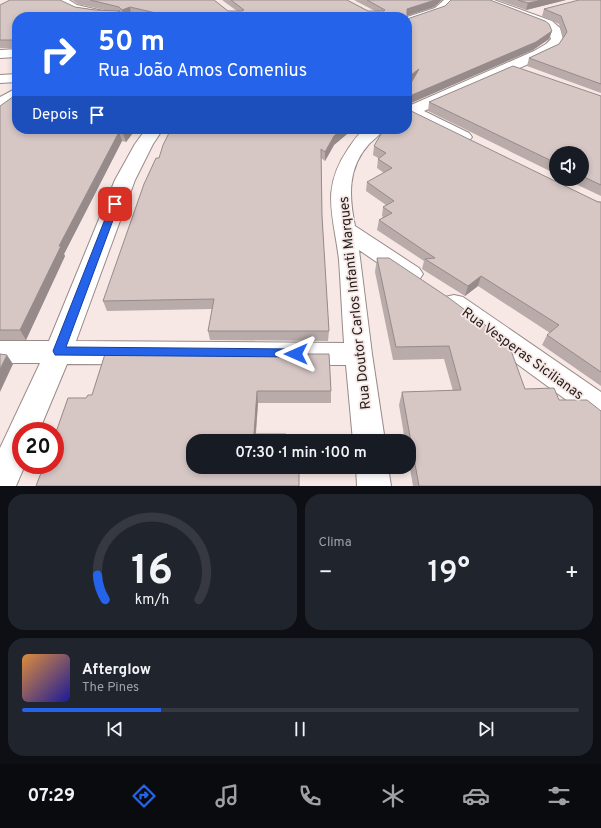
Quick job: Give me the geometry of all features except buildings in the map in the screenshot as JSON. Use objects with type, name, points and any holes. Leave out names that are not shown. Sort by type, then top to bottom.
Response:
[{"type":"street","points":[[62,0],[73,7],[94,12]]},
{"type":"street","points":[[412,19],[440,10],[450,0]]},
{"type":"street","points":[[412,109],[512,67],[551,47],[557,39],[554,28],[528,15],[484,0]]},
{"type":"street","points":[[528,15],[542,12]]},
{"type":"street","points":[[0,54],[12,54]]},
{"type":"street","points":[[512,67],[533,75]]},
{"type":"street","points":[[0,79],[12,78]]},
{"type":"street","points":[[0,104],[12,96]]},
{"type":"street","points":[[412,113],[481,146]]},
{"type":"street","points":[[28,422],[59,351],[91,264],[126,180],[144,144],[151,134]]},
{"type":"street","name":"Rua Doutor Carlos Infanti Marques","points":[[368,434],[358,354],[346,230],[340,200],[342,180],[349,161],[362,141],[370,134]]},
{"type":"street","name":"Rua Vesperas Sicilianas","points":[[346,230],[486,325],[601,409]]},
{"type":"street","points":[[0,352],[59,351],[358,354]]},
{"type":"street","points":[[0,485],[12,458]]},
{"type":"street","points":[[373,474],[374,486]]},
{"type":"route","points":[[115,204],[59,351],[109,353],[296,354]]}]
